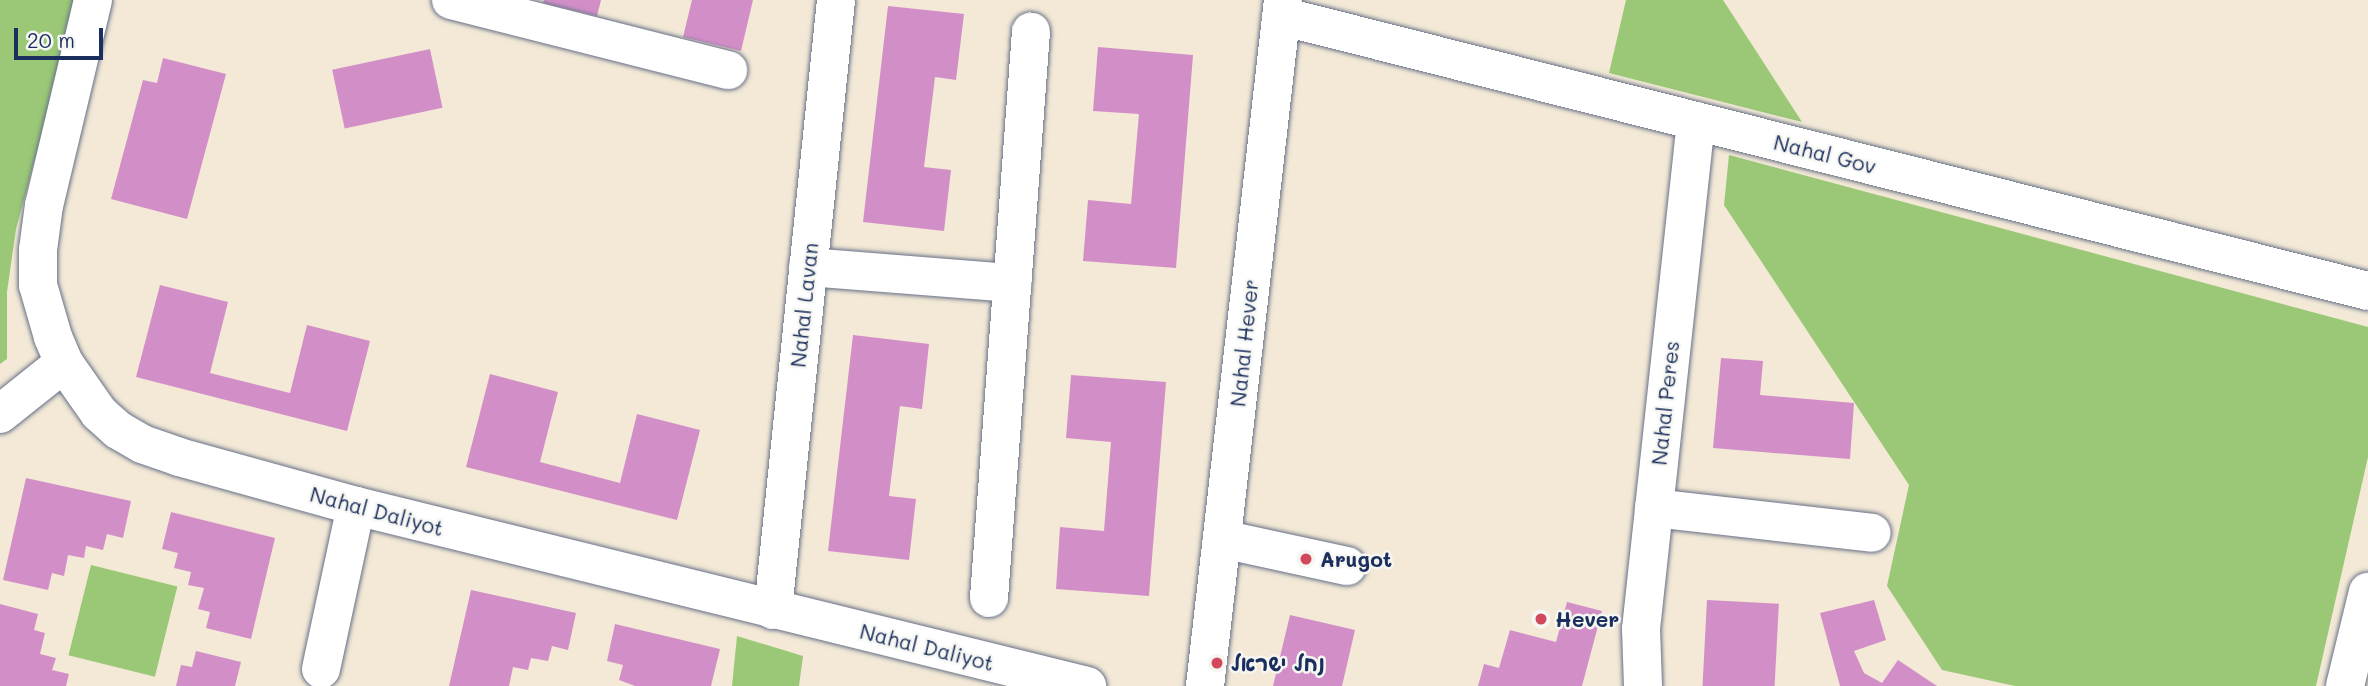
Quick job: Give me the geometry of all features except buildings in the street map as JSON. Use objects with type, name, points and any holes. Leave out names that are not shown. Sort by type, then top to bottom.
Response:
[{"type":"street","name":"Nahal Daliyot","points":[[93,0],[44,205],[38,250],[38,285],[49,326],[65,363],[99,413],[118,430],[142,444],[356,506],[1087,686]]},
{"type":"street","points":[[451,0],[522,9],[728,70]]},
{"type":"street","name":"Nahal Lavan","points":[[773,610],[836,0]]},
{"type":"street","name":"Nahal Gov","points":[[1282,8],[1696,121],[2368,291]]},
{"type":"street","name":"Nahal Hever","points":[[1205,686],[1282,8]]},
{"type":"street","points":[[989,598],[1031,32]]},
{"type":"street","name":"Nahal Peres","points":[[1643,686],[1641,629],[1696,121]]},
{"type":"street","points":[[808,267],[1012,283]]},
{"type":"street","points":[[0,414],[65,363]]},
{"type":"street","points":[[321,669],[356,506]]},
{"type":"street","points":[[1654,508],[1872,533]]},
{"type":"street","points":[[1222,539],[1347,566]]},
{"type":"street","points":[[2345,686],[2368,592]]},
{"type":"green space","points":[[0,0],[78,0],[16,229],[7,292],[7,359],[0,364]]},
{"type":"green space","points":[[1626,0],[1723,0],[1802,122],[1609,73]]},
{"type":"green space","points":[[1729,155],[2368,327],[2368,457],[2316,686],[2015,686],[1942,670],[1887,586],[1909,485],[1724,205]]},
{"type":"green space","points":[[91,565],[177,587],[155,677],[69,655]]},
{"type":"green space","points":[[737,636],[803,656],[799,686],[732,686]]},
{"type":"place","name":"Arugot","points":[[1306,559]]},
{"type":"place","name":"Hever","points":[[1541,619]]},
{"type":"place","name":"נחל ישראל","points":[[1217,663]]}]
